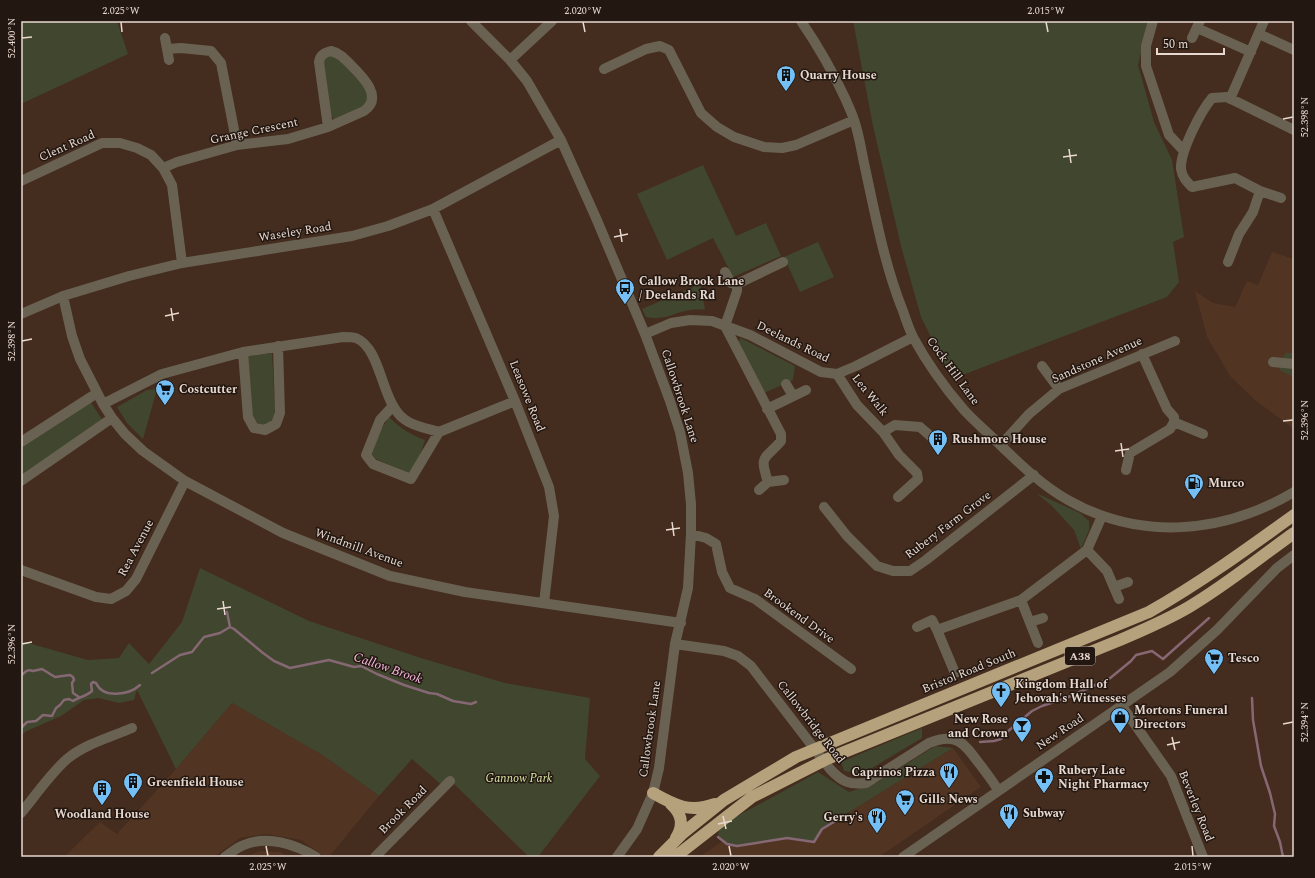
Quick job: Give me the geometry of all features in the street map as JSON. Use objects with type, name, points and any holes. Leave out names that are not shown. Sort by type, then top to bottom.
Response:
[{"type":"highway","name":"Bristol Road South","points":[[661,854],[683,833],[724,800],[796,757],[1149,612],[1181,594],[1294,515]]},
{"type":"highway","name":"A38","points":[[675,857],[752,797],[827,759],[1120,640],[1155,624],[1188,607],[1228,581],[1294,533]]},
{"type":"highway","points":[[653,793],[671,804],[680,816],[681,825],[678,835],[661,854]]},
{"type":"highway","points":[[671,804],[698,808],[724,800]]},
{"type":"street","name":"Callowbrook Lane","points":[[471,21],[510,60],[527,81],[561,140],[645,334],[680,432],[688,473],[691,504],[688,588],[675,644],[659,768],[653,793],[637,828],[617,857]]},
{"type":"street","points":[[510,60],[552,21]]},
{"type":"street","name":"Cock Hill Lane","points":[[801,21],[822,53],[836,79],[854,120],[893,286],[913,337],[937,374],[965,410],[1001,445],[1034,475],[1067,500],[1102,516],[1140,525],[1174,528],[1192,527],[1232,519],[1284,498],[1294,492]]},
{"type":"street","points":[[1153,21],[1146,46],[1146,66],[1169,135],[1184,151]]},
{"type":"street","points":[[1230,99],[1264,21]]},
{"type":"street","points":[[1192,38],[1198,24],[1250,52]]},
{"type":"street","points":[[1259,34],[1294,50]]},
{"type":"street","points":[[166,38],[169,60]]},
{"type":"street","points":[[604,69],[646,49],[660,46],[669,50],[701,113],[717,127],[734,137],[764,147],[782,148],[796,145],[854,120]]},
{"type":"street","points":[[168,49],[181,48],[211,52],[221,63],[237,145]]},
{"type":"street","name":"Grange Crescent","points":[[163,168],[177,162],[237,145],[288,139],[328,127],[369,108],[372,98],[370,88],[365,78],[340,54],[331,51],[322,54],[319,58],[328,127]]},
{"type":"street","points":[[1282,198],[1260,191],[1235,178],[1192,187],[1185,180],[1181,169],[1184,151],[1206,106],[1212,98],[1227,97],[1294,130]]},
{"type":"street","name":"Waseley Road","points":[[21,314],[63,296],[129,276],[182,263],[352,236],[388,226],[432,209],[561,140]]},
{"type":"street","name":"Clent Road","points":[[21,181],[102,143],[120,143],[137,148],[150,155],[163,168],[172,185],[182,263]]},
{"type":"street","points":[[1228,262],[1239,234],[1253,212],[1260,191]]},
{"type":"street","name":"Leasowe Road","points":[[432,209],[515,401],[549,487],[554,516],[544,603]]},
{"type":"street","points":[[725,272],[731,283],[738,284],[783,262]]},
{"type":"street","points":[[738,284],[725,326],[767,409],[778,426],[781,441],[766,455],[763,464],[768,482]]},
{"type":"street","name":"Windmill Avenue","points":[[63,296],[80,359],[103,404],[125,434],[143,451],[185,481],[283,533],[390,576],[465,592],[680,623]]},
{"type":"street","name":"Deelands Road","points":[[645,334],[670,323],[690,320],[712,321],[750,335],[821,372],[837,374],[913,337]]},
{"type":"street","points":[[103,404],[162,374],[243,352],[343,337],[355,338],[371,353],[392,406],[404,420],[439,432]]},
{"type":"street","name":"Sandstone Avenue","points":[[1001,445],[1029,414],[1059,388],[1175,341]]},
{"type":"street","points":[[243,352],[248,417],[254,428],[265,430],[276,424],[280,413],[278,346]]},
{"type":"street","points":[[1126,470],[1130,453],[1170,429],[1174,422],[1174,417],[1167,409],[1142,354]]},
{"type":"street","points":[[1273,362],[1294,364]]},
{"type":"street","points":[[1042,366],[1059,388]]},
{"type":"street","name":"Lea Walk","points":[[837,374],[857,405],[883,432],[899,455],[917,473],[918,479],[898,496]]},
{"type":"street","points":[[786,384],[793,396]]},
{"type":"street","points":[[767,409],[806,390]]},
{"type":"street","points":[[21,442],[97,393]]},
{"type":"street","points":[[392,406],[380,420],[366,455],[372,464],[411,479],[439,432],[515,401]]},
{"type":"street","points":[[21,481],[112,418]]},
{"type":"street","points":[[1174,422],[1203,434]]},
{"type":"street","name":"Lea Walk","points":[[883,432],[895,425],[920,427],[936,441]]},
{"type":"street","name":"Rubery Farm Grove","points":[[824,507],[847,536],[877,566],[893,571],[910,570],[926,560],[1034,475]]},
{"type":"street","points":[[759,490],[768,482],[784,480]]},
{"type":"street","name":"Rea Avenue","points":[[21,570],[96,597],[111,599],[121,594],[126,591],[136,579],[185,481]]},
{"type":"street","points":[[937,630],[1021,600],[1087,550],[1102,516]]},
{"type":"street","name":"Brookend Drive","points":[[691,534],[706,538],[716,544],[727,591],[755,599],[851,669]]},
{"type":"street","points":[[1087,550],[1107,571],[1119,599]]},
{"type":"street","name":"New Road","points":[[903,857],[1176,667],[1217,630],[1277,568],[1294,555]]},
{"type":"street","points":[[1114,587],[1128,582]]},
{"type":"street","points":[[1021,600],[1038,643]]},
{"type":"street","points":[[1030,622],[1043,618]]},
{"type":"street","points":[[917,627],[932,620],[955,673]]},
{"type":"street","name":"Callowbridge Road","points":[[675,644],[724,651],[738,656],[752,666],[830,769],[837,777],[847,783],[866,783],[929,743],[940,738],[951,739],[960,742],[967,747],[998,790]]},
{"type":"street","name":"Beverley Road","points":[[1122,706],[1171,776],[1203,857]]},
{"type":"street","points":[[21,813],[54,772],[68,758],[85,747],[132,728]]},
{"type":"street","name":"Brook Road","points":[[375,857],[450,781]]},
{"type":"street","points":[[225,857],[244,845],[265,840],[284,843],[303,849],[316,857]]},
{"type":"shaded area","points":[[1272,252],[1294,259],[1294,429],[1256,401],[1230,376],[1207,337],[1195,291],[1213,303],[1235,307],[1247,281],[1258,285]]},
{"type":"shaded area","points":[[232,703],[324,756],[379,796],[329,857],[325,857],[301,840],[266,834],[240,838],[214,857],[64,857],[100,822],[117,834],[176,769]]},
{"type":"shaded area","points":[[953,748],[981,787],[879,857],[699,857],[723,841],[727,844],[737,846],[787,838],[814,842],[822,829]]},
{"type":"shaded area","points":[[261,851],[280,852],[289,857],[243,857]]},
{"type":"green space","points":[[21,21],[117,21],[128,54],[21,104]]},
{"type":"green space","points":[[853,21],[1149,21],[1138,65],[1154,122],[1172,160],[1184,237],[1173,242],[1179,282],[1167,297],[952,379],[921,317],[901,246],[873,126]]},
{"type":"green space","points":[[334,55],[363,80],[369,94],[365,106],[334,119],[329,111],[326,76],[322,61],[324,56]]},
{"type":"green space","points":[[703,165],[736,236],[766,223],[781,256],[733,277],[713,238],[667,260],[637,194]]},
{"type":"green space","points":[[818,242],[834,277],[800,292],[784,257]]},
{"type":"green space","points":[[700,284],[705,309],[684,311],[658,318],[646,317],[642,309]]},
{"type":"green space","points":[[741,338],[795,366],[793,380],[764,393],[737,343]]},
{"type":"green space","points":[[272,353],[275,407],[274,421],[268,426],[259,426],[252,415],[248,356]]},
{"type":"green space","points":[[1285,353],[1294,353],[1294,377],[1279,370]]},
{"type":"green space","points":[[157,389],[143,439],[127,423],[117,407],[147,390]]},
{"type":"green space","points":[[90,401],[103,421],[21,476],[21,447]]},
{"type":"green space","points":[[389,417],[406,431],[425,440],[419,459],[410,474],[376,459],[371,453],[381,430]]},
{"type":"green space","points":[[1036,493],[1080,513],[1089,521],[1089,530],[1081,549],[1074,530],[1052,506]]},
{"type":"green space","name":"Gannow Park","points":[[200,568],[309,621],[421,658],[505,683],[590,698],[585,759],[600,776],[538,857],[529,857],[451,781],[444,787],[412,759],[379,796],[324,756],[232,703],[176,769],[137,690],[134,700],[119,703],[98,698],[84,700],[61,716],[21,735],[21,641],[88,660],[119,658],[129,643],[149,664],[182,622]]},
{"type":"green space","points":[[922,728],[922,738],[862,774],[844,771],[841,762]]},
{"type":"green space","points":[[935,746],[953,748],[822,829],[814,842],[787,838],[737,846],[727,844],[718,837],[719,827],[723,824],[818,772],[849,792],[878,782]]},
{"type":"waterway","points":[[227,612],[230,627]]},
{"type":"waterway","name":"Callow Brook","points":[[980,742],[1001,739],[1032,711],[1109,679],[1136,655],[1152,651],[1163,659],[1209,618]]},
{"type":"waterway","name":"Callow Brook","points":[[152,673],[180,655],[192,652],[204,637],[220,633],[230,627],[274,661],[290,668],[329,660],[354,667],[361,666],[404,685],[437,694],[453,701],[471,704],[476,702]]},
{"type":"waterway","points":[[21,674],[28,670],[33,671],[42,669],[55,677],[70,675],[74,680],[72,683],[73,693],[79,697]]},
{"type":"waterway","name":"Callow Brook","points":[[21,728],[27,722],[36,721],[43,715],[52,716],[56,708],[64,700],[69,699],[73,701],[90,693],[92,691],[91,684],[93,682],[104,691],[116,694],[129,691],[140,685]]},
{"type":"waterway","points":[[1252,698],[1253,720],[1261,766],[1270,793],[1275,814],[1274,826],[1280,842],[1283,857]]},
{"type":"waterway","name":"Callow Brook","points":[[718,837],[727,844],[737,846],[787,838],[814,842],[822,829],[844,816]]},
{"type":"place","name":"Quarry House","points":[[786,92]]},
{"type":"place","name":"Callow Brook Lane / Deelands Rd","points":[[625,305]]},
{"type":"place","name":"Costcutter","points":[[165,406]]},
{"type":"place","name":"Rushmore House","points":[[938,456]]},
{"type":"place","name":"Murco","points":[[1194,500]]},
{"type":"place","name":"Tesco","points":[[1214,675]]},
{"type":"place","name":"Kingdom Hall of Jehovah's Witnesses","points":[[1001,708]]},
{"type":"place","name":"Mortons Funeral Directors","points":[[1120,734]]},
{"type":"place","name":"New Rose and Crown","points":[[1022,743]]},
{"type":"place","name":"Caprinos Pizza","points":[[949,789]]},
{"type":"place","name":"Rubery Late Night Pharmacy","points":[[1044,794]]},
{"type":"place","name":"Greenfield House","points":[[133,799]]},
{"type":"place","name":"Woodland House","points":[[102,806]]},
{"type":"place","name":"Gills News","points":[[905,816]]},
{"type":"place","name":"Subway","points":[[1009,830]]},
{"type":"place","name":"Gerry's","points":[[877,834]]}]
